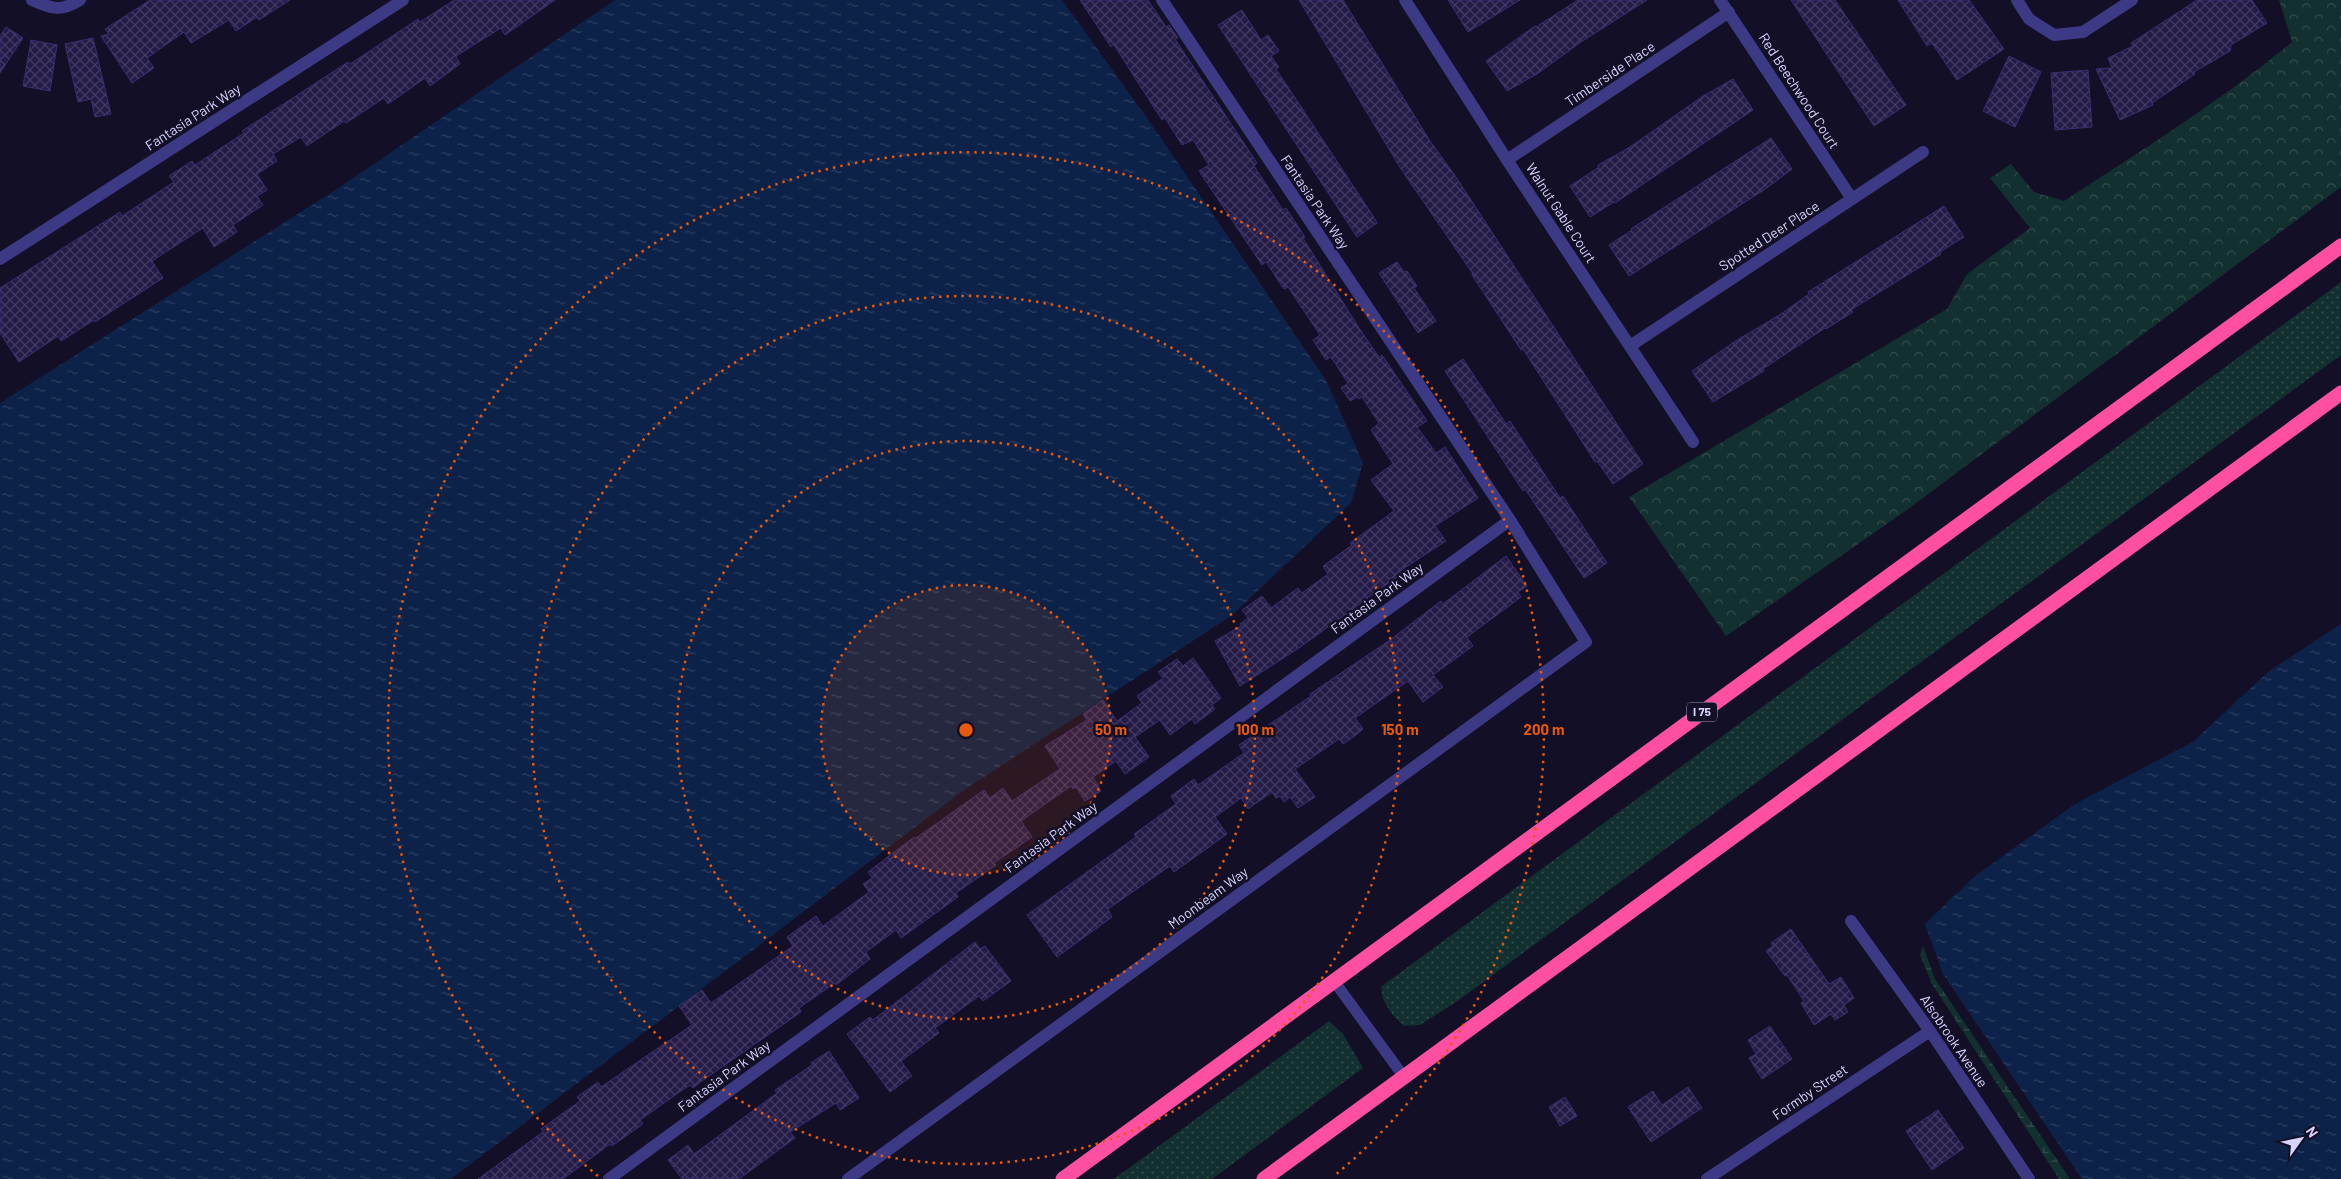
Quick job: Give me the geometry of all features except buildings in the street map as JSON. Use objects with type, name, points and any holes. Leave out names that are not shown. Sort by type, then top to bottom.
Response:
[{"type":"highway","name":"I 75","points":[[1063,1179],[2341,246]]},
{"type":"highway","points":[[1264,1179],[2341,393]]},
{"type":"street","points":[[32,0],[51,9],[69,7],[80,0]]},
{"type":"street","name":"Fantasia Park Way","points":[[0,259],[403,0]]},
{"type":"street","name":"Fantasia Park Way","points":[[1162,0],[1510,520],[1586,642]]},
{"type":"street","name":"Walnut Gable Court","points":[[1405,0],[1694,442]]},
{"type":"street","name":"Red Beechwood Court","points":[[1720,0],[1852,200]]},
{"type":"street","points":[[2017,0],[2029,19],[2054,35],[2083,32],[2132,0]]},
{"type":"street","name":"Timberside Place","points":[[1508,160],[1729,12]]},
{"type":"street","name":"Spotted Deer Place","points":[[1630,346],[1923,152]]},
{"type":"street","name":"Fantasia Park Way","points":[[609,1179],[1510,520]]},
{"type":"street","name":"Moonbeam Way","points":[[848,1179],[1586,642]]},
{"type":"street","name":"Alsobrook Avenue","points":[[1851,921],[1930,1031],[2029,1179]]},
{"type":"street","name":"Formby Street","points":[[1707,1179],[1930,1031]]},
{"type":"lane","points":[[1334,981],[1404,1077]]},
{"type":"green space","points":[[2279,0],[2341,0],[2341,187],[1904,512],[1726,636],[1629,497],[1947,309],[1967,274],[2030,228],[1990,178],[2011,164],[2034,192],[2064,201],[2209,105],[2292,42]]},
{"type":"green space","points":[[2341,282],[2341,355],[1456,1002],[1420,1025],[1404,1026],[1392,1013],[1385,1003],[1382,986]]},
{"type":"green space","points":[[1923,946],[1935,979],[2070,1179],[2059,1179],[1932,984],[1920,955]]},
{"type":"green space","points":[[1329,1021],[1343,1034],[1363,1068],[1212,1179],[1114,1179]]},
{"type":"water","points":[[615,0],[1062,0],[1150,122],[1326,380],[1363,463],[1351,503],[1231,616],[964,790],[451,1179],[0,1179],[0,403],[334,191]]},
{"type":"water","points":[[2341,624],[2341,1179],[2082,1179],[1943,974],[1925,924],[1974,877],[2075,804],[2194,741],[2268,672]]}]
